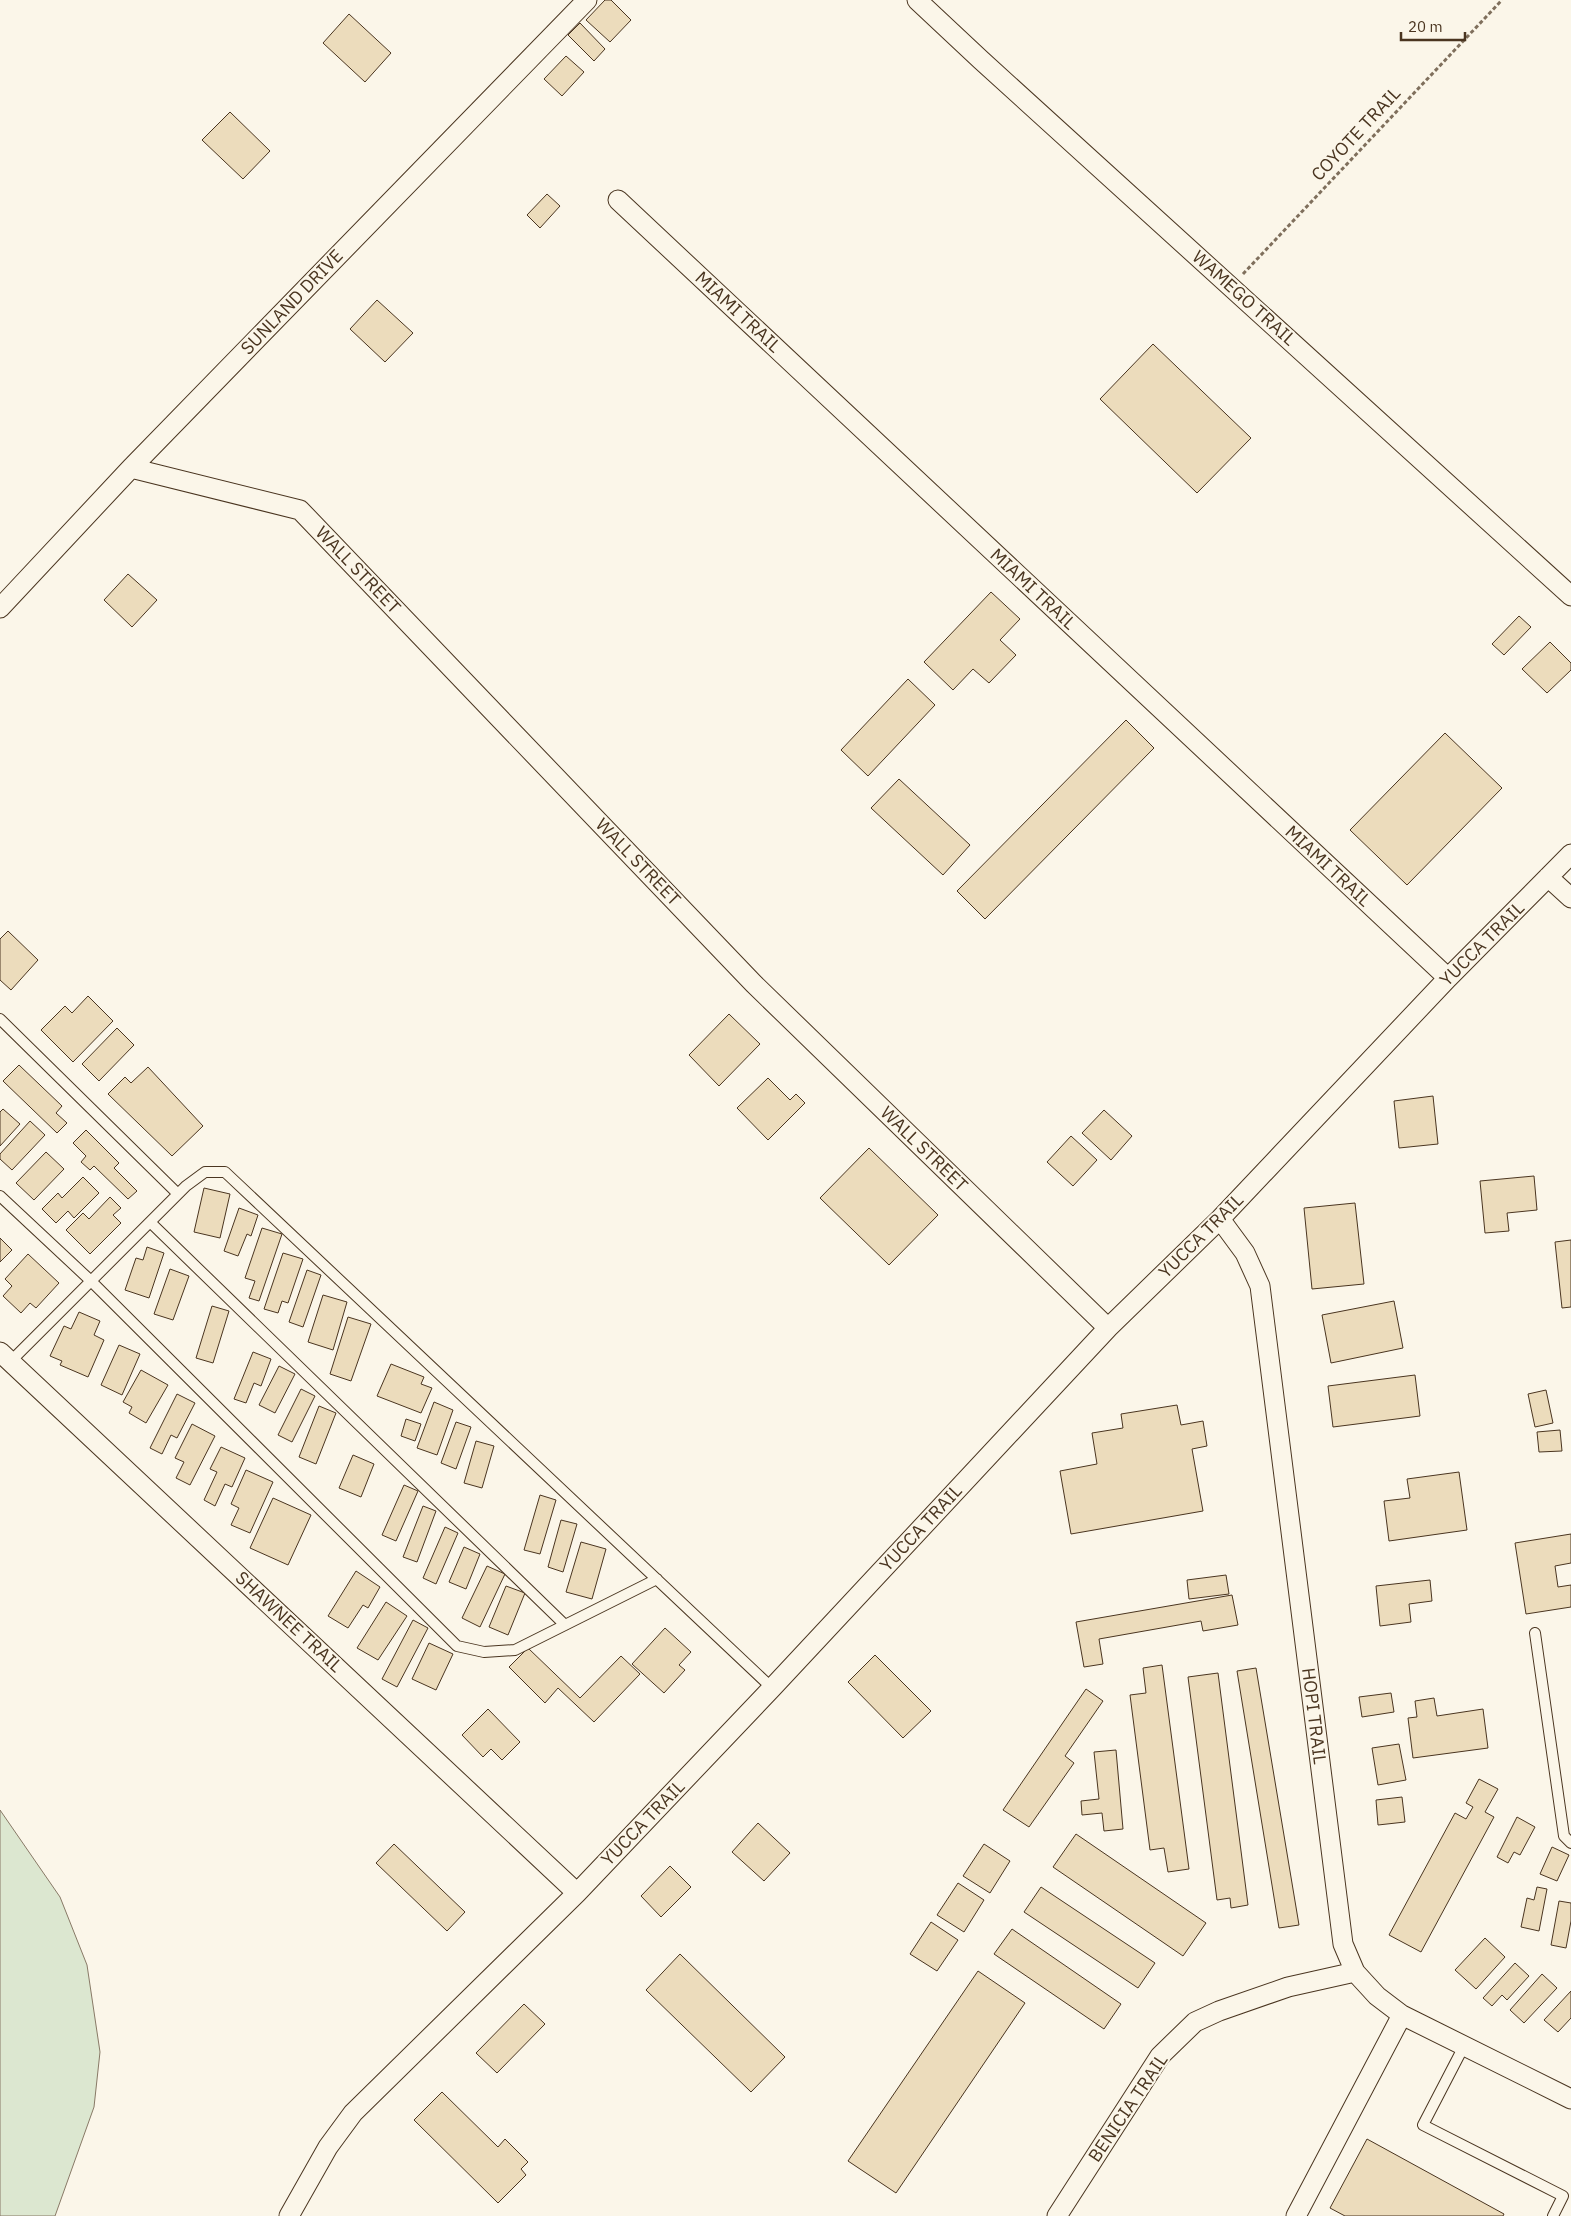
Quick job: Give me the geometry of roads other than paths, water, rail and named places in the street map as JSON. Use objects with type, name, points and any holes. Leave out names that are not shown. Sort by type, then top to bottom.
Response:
[{"type":"street","name":"SUNLAND DRIVE","points":[[0,608],[131,468],[587,0]]},
{"type":"street","name":"WAMEGO TRAIL","points":[[917,0],[1571,596]]},
{"type":"street","name":"MIAMI TRAIL","points":[[618,200],[1448,978]]},
{"type":"street","name":"WALL STREET","points":[[131,468],[300,510],[754,984],[1108,1328]]},
{"type":"street","name":"YUCCA TRAIL","points":[[289,2216],[328,2147],[353,2113],[577,1892],[772,1688],[1108,1328],[1220,1219],[1448,978],[1571,854]]},
{"type":"street","points":[[1548,877],[1571,898]]},
{"type":"street","name":"HOPI TRAIL","points":[[1220,1219],[1245,1253],[1260,1286],[1343,1944],[1356,1972],[1377,1996],[1402,2015],[1571,2099]]},
{"type":"street","name":"SHAWNEE TRAIL","points":[[5,1357],[577,1892]]},
{"type":"street","name":"BENICIA TRAIL","points":[[1057,2216],[1160,2056],[1194,2022],[1219,2011],[1288,1987],[1356,1972]]},
{"type":"street","points":[[1296,2216],[1402,2015]]},
{"type":"lane","points":[[0,1019],[178,1194]]},
{"type":"lane","points":[[5,1357],[91,1282],[178,1194],[205,1172],[225,1172],[772,1688]]},
{"type":"lane","points":[[0,1196],[91,1282],[457,1646],[484,1652],[516,1650],[657,1579]]},
{"type":"lane","points":[[150,1222],[565,1625]]},
{"type":"lane","points":[[1535,1633],[1564,1836],[1571,1844]]},
{"type":"lane","points":[[1464,2046],[1423,2125],[1563,2196],[1553,2216]]}]
